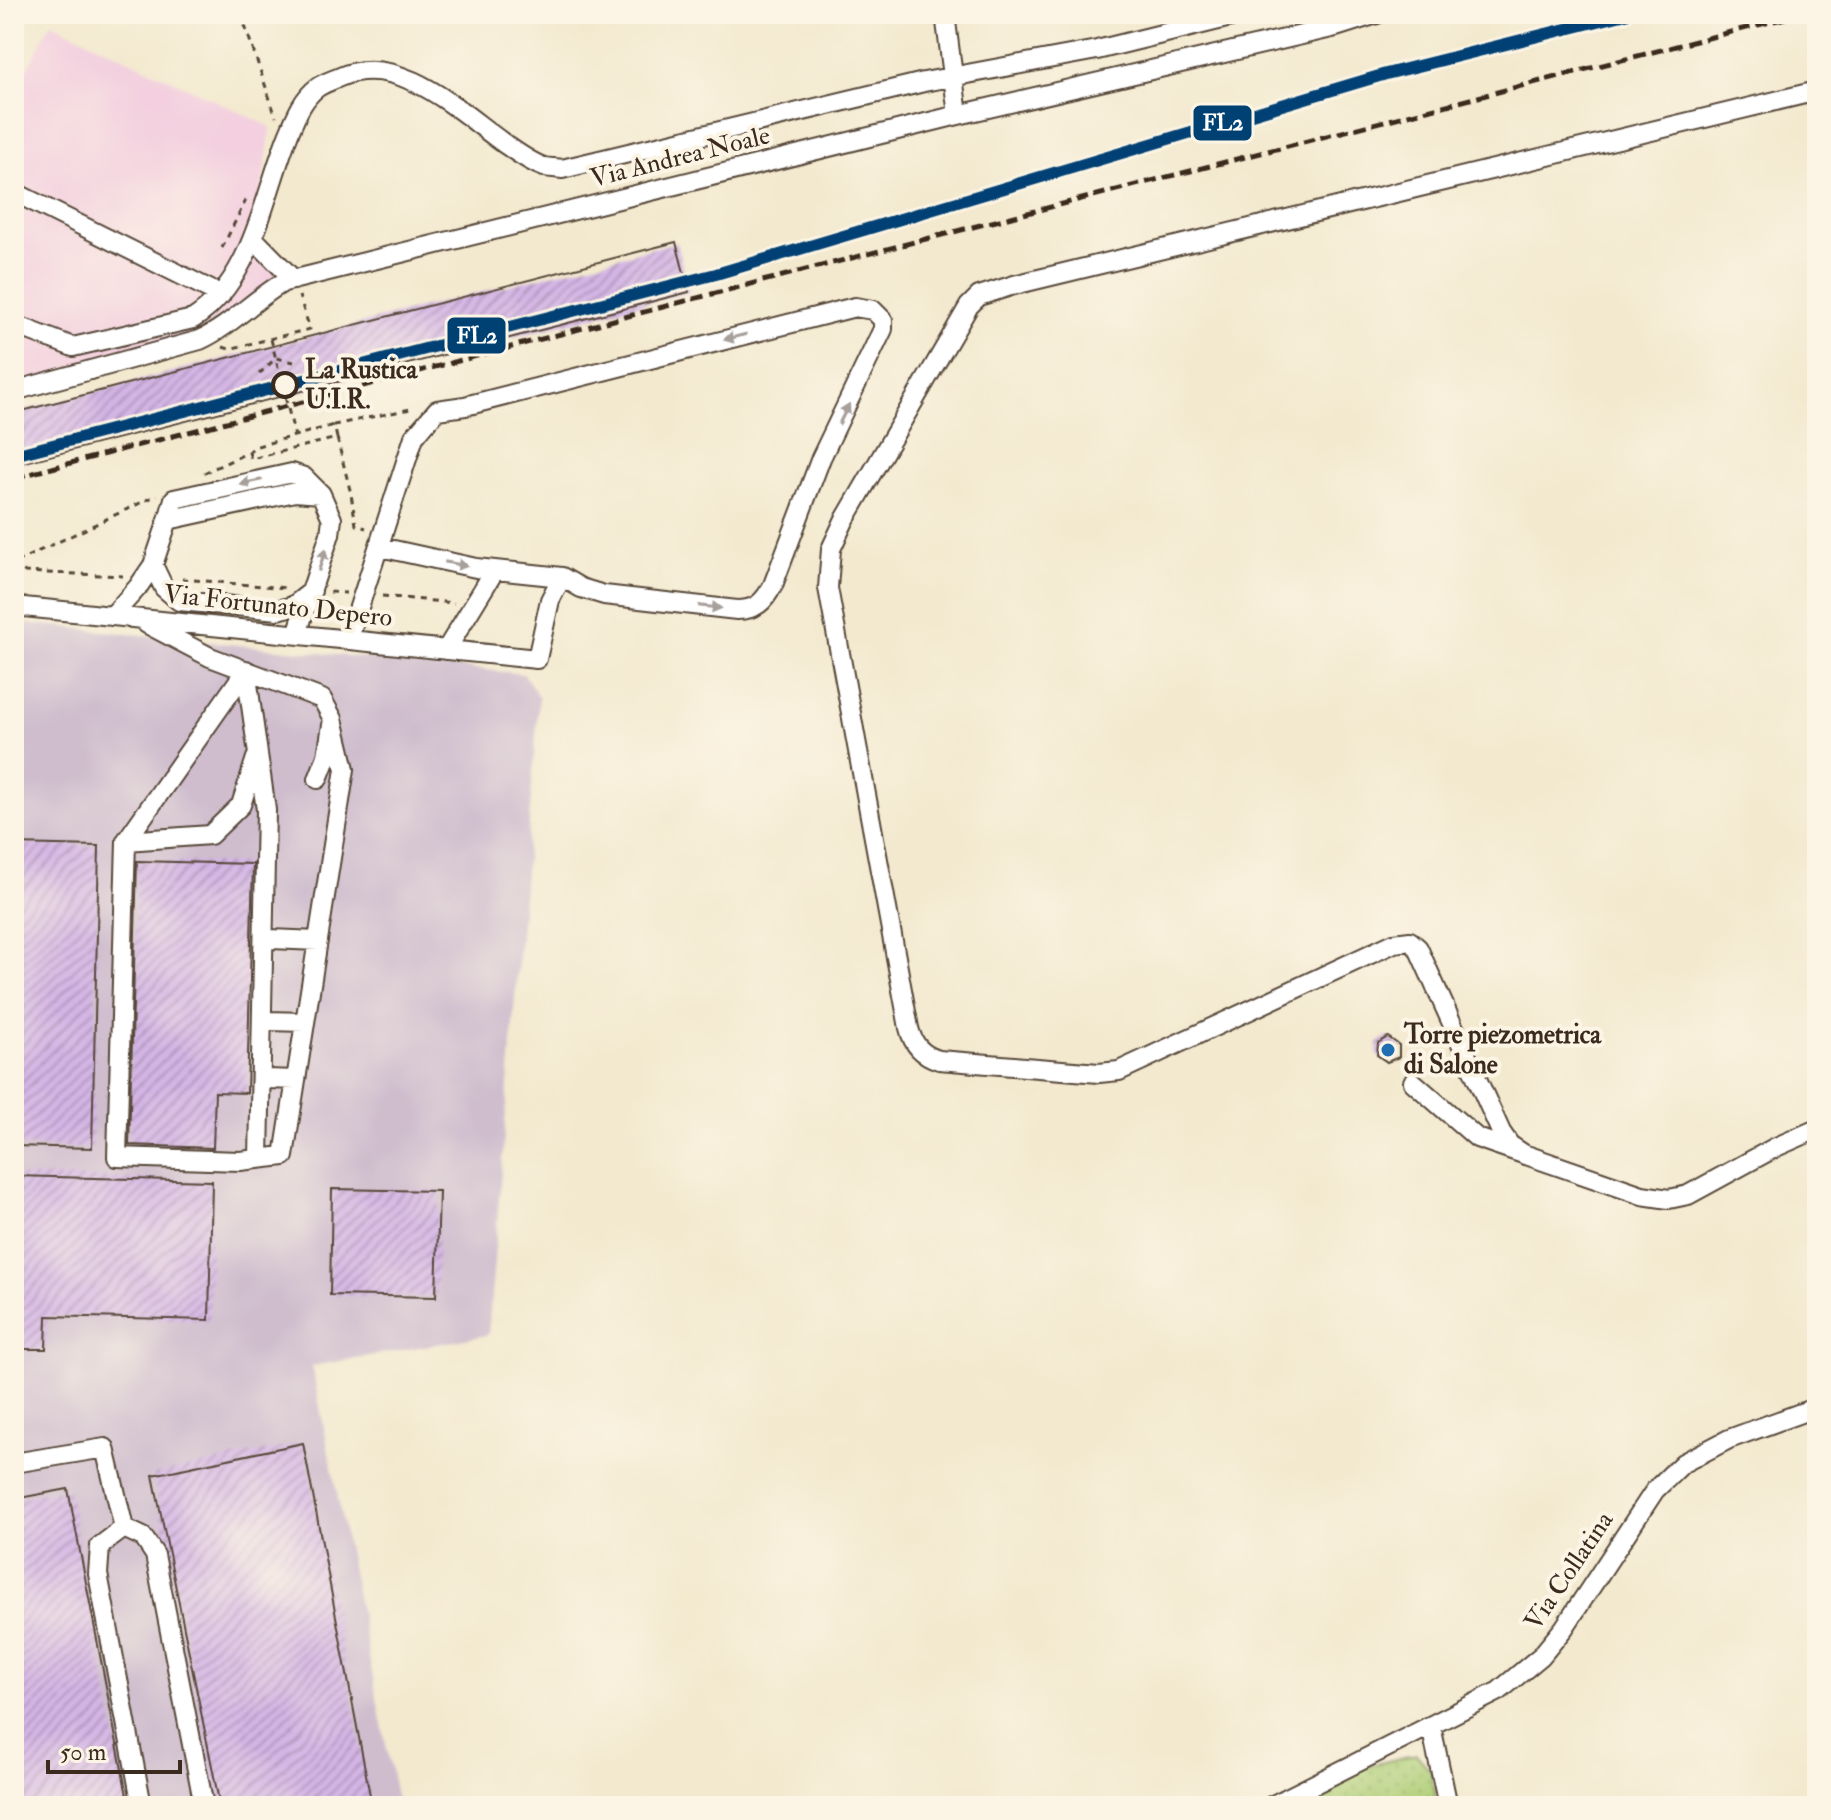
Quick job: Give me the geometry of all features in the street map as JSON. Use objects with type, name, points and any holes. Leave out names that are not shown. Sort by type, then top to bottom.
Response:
[{"type":"street","points":[[945,14],[958,115]]},
{"type":"street","points":[[18,326],[73,347],[193,319],[208,309],[221,295],[254,239],[280,156],[301,106],[318,87],[346,75],[373,70],[405,78],[441,97],[522,157],[544,167],[562,169],[952,76],[1097,50],[1243,14]]},
{"type":"street","name":"Via Andrea Noale","points":[[14,391],[200,340],[221,331],[267,291],[294,280],[958,115],[1307,34],[1377,14]]},
{"type":"street","points":[[1525,1155],[1510,1145],[1501,1132],[1418,948],[1410,941],[1394,943],[1126,1070],[1099,1073],[939,1060],[922,1052],[911,1038],[831,604],[828,579],[831,549],[844,521],[969,306],[979,296],[1817,91]]},
{"type":"street","points":[[14,192],[221,295]]},
{"type":"street","points":[[254,239],[294,280]]},
{"type":"street","points":[[349,638],[414,437],[437,410],[465,406],[855,307],[869,308],[880,315],[883,329],[821,458],[773,585],[755,608],[737,610],[604,595],[581,588],[562,577],[495,570],[382,539]]},
{"type":"street","points":[[112,616],[153,573],[168,520],[295,492],[321,494],[332,519],[313,591],[297,634]]},
{"type":"street","points":[[446,650],[495,570]]},
{"type":"street","points":[[153,573],[179,601],[278,610],[293,606],[313,591]]},
{"type":"street","name":"Via Fortunato Depero","points":[[14,606],[537,659],[550,600],[562,577]]},
{"type":"street","points":[[138,619],[210,657],[246,670],[322,699],[333,719],[345,769],[284,1156],[240,1161],[117,1157],[126,841],[246,670]]},
{"type":"street","points":[[246,670],[266,810],[259,1158]]},
{"type":"street","points":[[318,779],[327,756],[333,719]]},
{"type":"street","points":[[126,841],[210,835],[241,805],[258,754]]},
{"type":"street","points":[[271,939],[318,941]]},
{"type":"street","points":[[268,1021],[305,1022]]},
{"type":"street","points":[[267,1079],[296,1080]]},
{"type":"street","points":[[1413,1082],[1470,1134],[1642,1195],[1669,1199],[1697,1191],[1776,1147],[1817,1129]]},
{"type":"street","name":"Via Collatina","points":[[1271,1806],[1499,1691],[1541,1656],[1564,1628],[1655,1490],[1683,1463],[1729,1439],[1817,1407]]},
{"type":"street","points":[[14,1463],[105,1448],[124,1528]]},
{"type":"street","points":[[124,1528],[100,1546],[98,1574],[142,1806]]},
{"type":"street","points":[[124,1528],[143,1537],[155,1555],[204,1806]]},
{"type":"street","points":[[1431,1726],[1448,1806]]},
{"type":"path","points":[[241,14],[277,121]]},
{"type":"path","points":[[222,248],[248,196]]},
{"type":"path","points":[[229,349],[310,329],[294,280]]},
{"type":"path","points":[[271,339],[295,437]]},
{"type":"path","points":[[276,358],[294,362]]},
{"type":"path","points":[[259,374],[276,358]]},
{"type":"path","points":[[194,478],[254,447],[334,425],[435,403],[437,410]]},
{"type":"path","points":[[334,425],[356,525],[382,539]]},
{"type":"path","points":[[249,452],[251,459],[337,438]]},
{"type":"path","points":[[167,491],[14,562],[25,572],[153,573],[474,605]]},
{"type":"shaded area","points":[[51,23],[271,127],[254,239],[294,280],[221,331],[14,391],[14,94]]},
{"type":"shaded area","points":[[14,622],[524,674],[539,697],[488,1335],[312,1366],[398,1806],[14,1806]]},
{"type":"green space","points":[[1416,1754],[1431,1771],[1436,1806],[1290,1806],[1364,1767]]},
{"type":"building","points":[[676,242],[689,292],[14,465],[14,413]]},
{"type":"building","points":[[14,844],[99,846],[92,1148],[14,1146]]},
{"type":"building","points":[[137,861],[253,864],[247,1093],[215,1092],[213,1148],[129,1145]]},
{"type":"building","name":"Torre piezometrica di Salone","points":[[1388,1037],[1399,1045],[1399,1057],[1387,1062],[1377,1055],[1378,1043]]},
{"type":"building","points":[[14,1176],[212,1181],[209,1320],[47,1316],[46,1349],[14,1349]]},
{"type":"building","points":[[332,1189],[439,1191],[436,1297],[330,1295]]},
{"type":"building","points":[[303,1443],[372,1806],[220,1806],[153,1475]]},
{"type":"building","points":[[68,1489],[129,1806],[14,1806],[14,1499]]},
{"type":"railway","points":[[14,478],[716,293],[1801,14]]},
{"type":"transit line","name":"FL2","points":[[14,455],[716,274],[1386,74],[1626,14]]},
{"type":"place","name":"La Rustica U.I.R.","points":[[285,385]]},
{"type":"place","name":"Torre piezometrica di Salone","points":[[1388,1050]]}]
